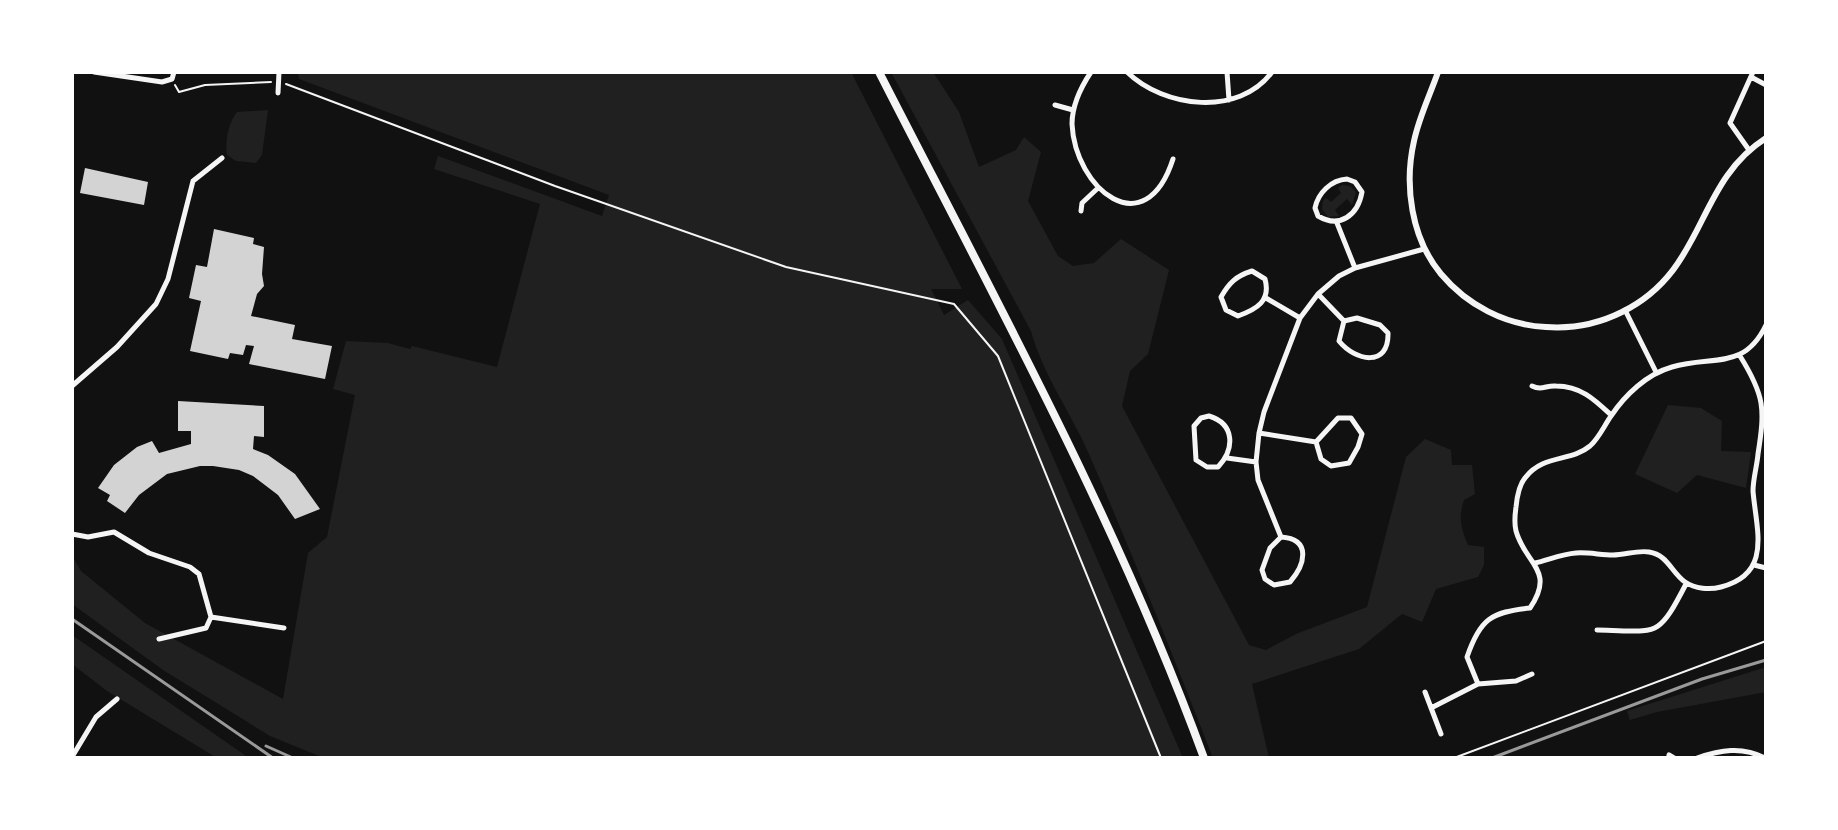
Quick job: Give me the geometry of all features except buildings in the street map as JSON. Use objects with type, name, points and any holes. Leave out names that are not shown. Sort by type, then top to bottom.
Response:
[{"type":"main road","points":[[879,72],[1101,512],[1174,676],[1204,758]]},
{"type":"street","points":[[94,72],[162,82],[172,79],[174,72]]},
{"type":"street","points":[[278,93],[279,72]]},
{"type":"street","points":[[1091,72],[1073,110],[1074,138],[1098,188],[1118,202],[1145,202],[1166,181],[1173,159]]},
{"type":"street","points":[[1127,72],[1152,89],[1184,100],[1201,102],[1229,100],[1258,88],[1272,72]]},
{"type":"street","points":[[1227,72],[1229,100]]},
{"type":"street","points":[[1438,72],[1417,127],[1411,160],[1411,198],[1424,249],[1441,274],[1472,303],[1532,326],[1581,326],[1603,321],[1646,299],[1677,267],[1718,190],[1749,150],[1766,138]]},
{"type":"street","points":[[1749,150],[1730,123],[1752,74],[1766,85]]},
{"type":"street","points":[[1055,105],[1073,110]]},
{"type":"street","points":[[72,386],[117,347],[156,304],[168,279],[193,181],[222,158]]},
{"type":"street","points":[[1337,223],[1351,214],[1361,202],[1362,192],[1355,182],[1339,180],[1320,194],[1316,202],[1318,216],[1337,223],[1355,268]]},
{"type":"street","points":[[1081,211],[1082,203],[1098,188]]},
{"type":"street","points":[[1281,537],[1265,502],[1256,462],[1259,433],[1300,318],[1318,294],[1339,276],[1355,268],[1424,249]]},
{"type":"street","points":[[1252,271],[1265,279],[1266,298],[1252,311],[1238,316],[1226,310],[1221,297],[1228,284],[1252,271]]},
{"type":"street","points":[[1318,294],[1344,321]]},
{"type":"street","points":[[1266,298],[1300,318]]},
{"type":"street","points":[[1625,310],[1656,372]]},
{"type":"street","points":[[1357,318],[1380,325],[1388,333],[1388,346],[1383,354],[1372,358],[1345,348],[1339,341],[1344,321],[1357,318]]},
{"type":"street","points":[[1478,684],[1467,657],[1473,637],[1490,617],[1530,608],[1539,595],[1542,577],[1516,533],[1517,495],[1523,479],[1537,466],[1584,451],[1628,394],[1656,372],[1699,361],[1740,356],[1755,344],[1766,325]]},
{"type":"street","points":[[1535,563],[1575,553],[1614,555],[1645,551],[1664,558],[1686,584],[1709,590],[1726,586],[1754,565],[1758,555],[1759,530],[1753,487],[1764,419],[1755,380],[1740,356]]},
{"type":"street","points":[[1532,386],[1543,389],[1554,385],[1587,392],[1611,415]]},
{"type":"street","points":[[1209,416],[1220,419],[1227,427],[1227,458],[1218,467],[1207,467],[1196,460],[1194,426],[1201,418],[1209,416]]},
{"type":"street","points":[[1338,418],[1351,418],[1362,434],[1349,463],[1340,466],[1331,466],[1321,459],[1316,442],[1338,418]]},
{"type":"street","points":[[1259,433],[1316,442]]},
{"type":"street","points":[[1227,458],[1256,462]]},
{"type":"street","points":[[72,534],[88,537],[114,532],[149,553],[190,567],[199,574],[211,617],[206,628],[159,639]]},
{"type":"street","points":[[1281,537],[1292,538],[1300,544],[1303,554],[1301,565],[1290,582],[1274,585],[1265,579],[1262,570],[1270,548],[1281,537]]},
{"type":"street","points":[[1754,565],[1766,568]]},
{"type":"street","points":[[1597,630],[1658,629],[1667,621],[1686,584]]},
{"type":"street","points":[[211,617],[284,628]]},
{"type":"street","points":[[1431,708],[1478,684],[1516,681],[1532,674]]},
{"type":"street","points":[[1425,692],[1441,734]]},
{"type":"street","points":[[72,757],[96,717],[117,699]]},
{"type":"street","points":[[1697,758],[1728,750],[1744,750],[1765,758]]},
{"type":"path","points":[[172,79],[179,92],[205,85],[279,82],[555,186],[786,267],[954,304],[998,356],[1161,758]]},
{"type":"path","points":[[1454,758],[1766,641]]},
{"type":"shaded area","points":[[298,72],[851,72],[962,289],[931,289],[944,315],[968,300],[1002,339],[1183,758],[324,758],[270,736],[163,670],[72,604],[72,556],[81,571],[145,623],[283,699],[308,553],[327,537],[355,395],[333,389],[346,341],[388,343],[410,349],[412,346],[497,367],[540,204],[434,169],[438,156],[602,216],[609,195],[299,79]]},
{"type":"shaded area","points":[[891,72],[933,72],[959,112],[979,167],[1016,150],[1024,137],[1041,152],[1028,201],[1058,256],[1073,266],[1094,263],[1121,239],[1169,270],[1148,354],[1130,371],[1122,406],[1249,645],[1266,650],[1296,634],[1367,607],[1406,457],[1425,439],[1451,450],[1452,465],[1472,465],[1475,494],[1464,500],[1461,517],[1468,545],[1484,547],[1484,565],[1478,577],[1436,589],[1422,622],[1402,614],[1359,649],[1252,684],[1269,758],[1213,758],[1088,452],[1042,363],[1031,331]]},
{"type":"shaded area","points":[[268,110],[262,155],[256,163],[236,161],[227,155],[228,133],[237,112]]},
{"type":"shaded area","points":[[1350,186],[1356,192],[1352,205],[1347,199],[1335,210],[1339,216],[1328,217],[1322,209],[1323,201],[1326,198],[1331,202],[1341,193],[1338,188]]},
{"type":"shaded area","points":[[1668,405],[1701,408],[1722,421],[1721,451],[1751,452],[1746,488],[1697,475],[1677,493],[1635,474]]},
{"type":"shaded area","points":[[72,635],[249,758],[217,758],[107,691],[72,664]]},
{"type":"shaded area","points":[[1766,667],[1766,692],[1630,720],[1627,711]]},
{"type":"railway","points":[[72,619],[273,758]]},
{"type":"railway","points":[[1492,758],[1702,679],[1766,660]]},
{"type":"railway","points":[[266,746],[293,758]]}]
